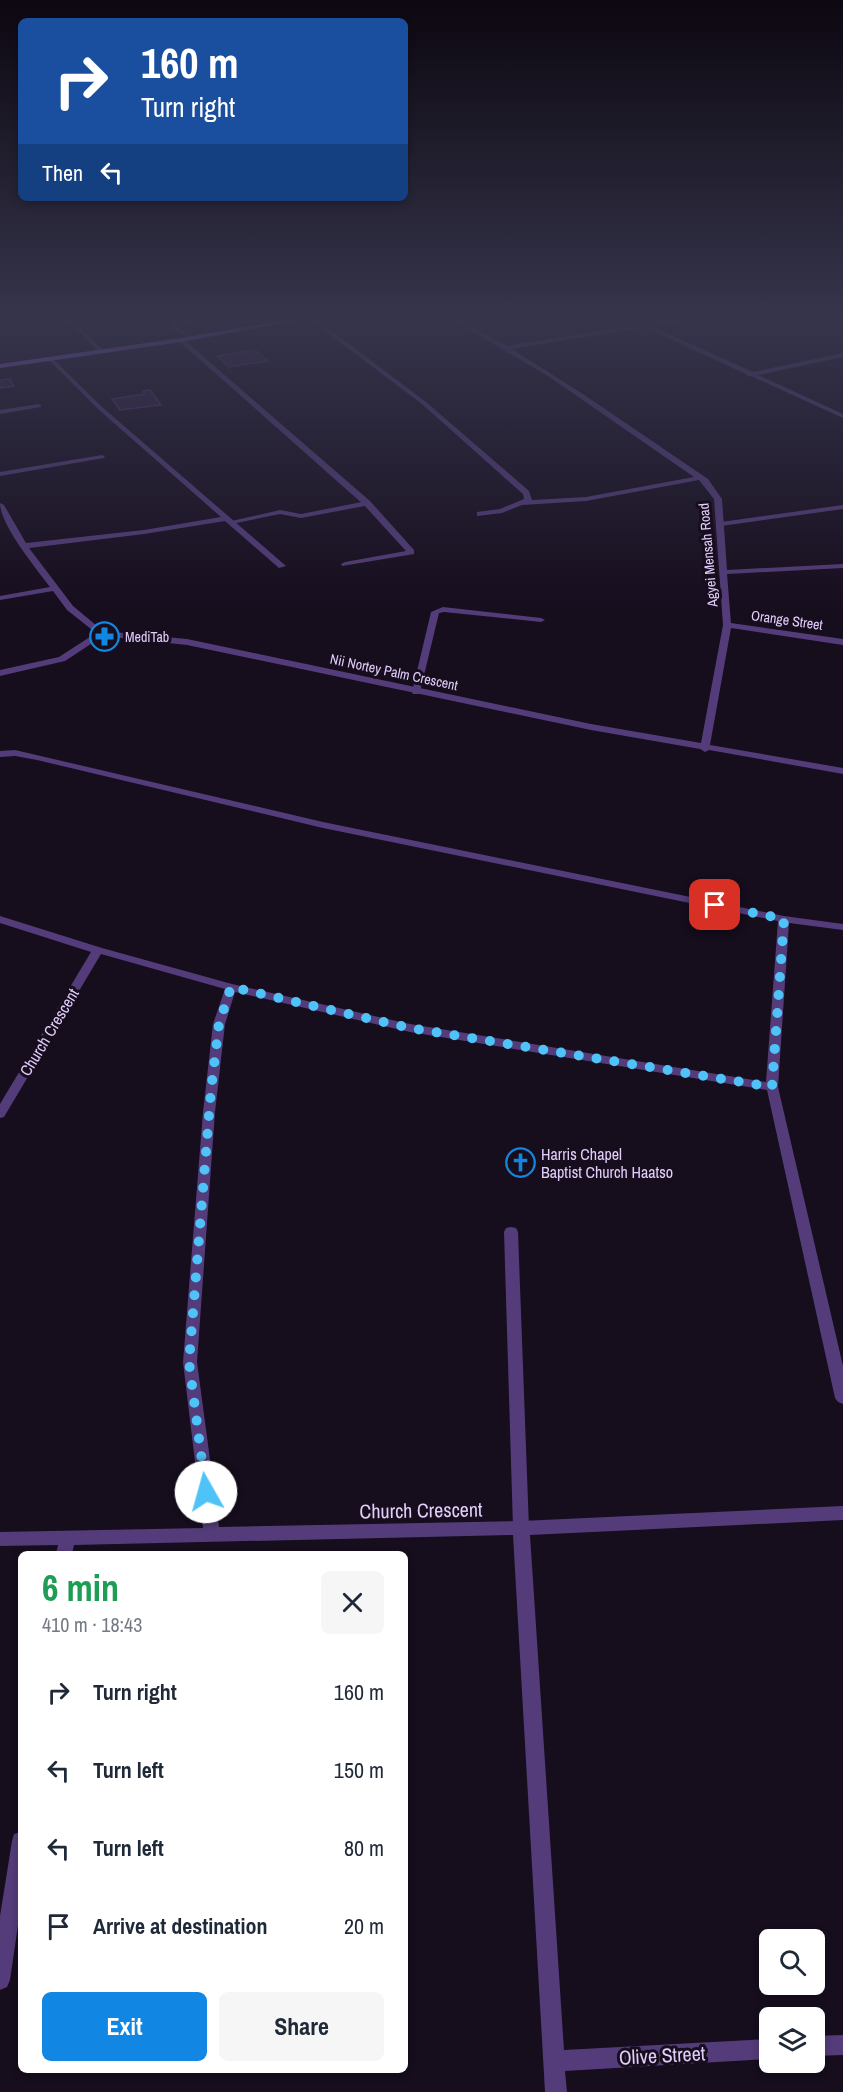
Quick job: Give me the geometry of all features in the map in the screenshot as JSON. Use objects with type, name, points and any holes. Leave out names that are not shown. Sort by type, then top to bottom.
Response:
[{"type":"street","points":[[109,416],[282,566]]},
{"type":"street","points":[[270,416],[367,503],[411,552],[345,564]]},
{"type":"street","points":[[439,416],[519,485],[528,500],[522,503]]},
{"type":"street","name":"Agyei Mensah Road","points":[[606,416],[700,478],[718,499],[727,625],[705,749]]},
{"type":"street","points":[[0,474],[102,457]]},
{"type":"street","points":[[480,514],[522,503],[586,499],[700,478]]},
{"type":"street","points":[[24,546],[144,532],[280,512],[301,516],[367,503]]},
{"type":"street","points":[[0,506],[24,546],[80,618],[101,633],[62,658],[0,673]]},
{"type":"street","points":[[721,524],[843,507]]},
{"type":"street","points":[[725,572],[843,566]]},
{"type":"street","points":[[0,598],[57,588]]},
{"type":"street","points":[[416,692],[435,612],[443,609],[541,620]]},
{"type":"street","name":"Orange Street","points":[[727,625],[843,642]]},
{"type":"street","name":"Nii Nortey Palm Crescent","points":[[101,633],[188,642],[416,692],[705,749],[843,771]]},
{"type":"street","points":[[0,754],[15,753],[37,757],[323,825],[784,919],[843,927]]},
{"type":"street","points":[[0,919],[98,950],[231,987],[410,1028],[772,1087]]},
{"type":"street","points":[[784,919],[772,1087],[843,1398]]},
{"type":"street","name":"Church Crescent","points":[[0,1114],[98,950]]},
{"type":"street","points":[[212,1535],[189,1362],[211,1090],[219,1024],[231,987]]},
{"type":"street","points":[[511,1232],[521,1528],[556,2092]]},
{"type":"street","name":"Church Crescent","points":[[0,1539],[65,1546],[212,1535],[521,1528],[843,1513]]},
{"type":"street","points":[[0,1980],[18,1860]]},
{"type":"street","points":[[825,2045],[843,2044]]},
{"type":"street","name":"Olive Street","points":[[555,2061],[759,2050]]},
{"type":"place","name":"MediTab","points":[[104,637]]},
{"type":"place","name":"Harris Chapel Baptist Church Haatso","points":[[520,1163]]},
{"type":"route","points":[[206,1492],[189,1362],[211,1090],[219,1024],[231,987],[410,1028],[772,1087],[784,919],[715,905]]}]
